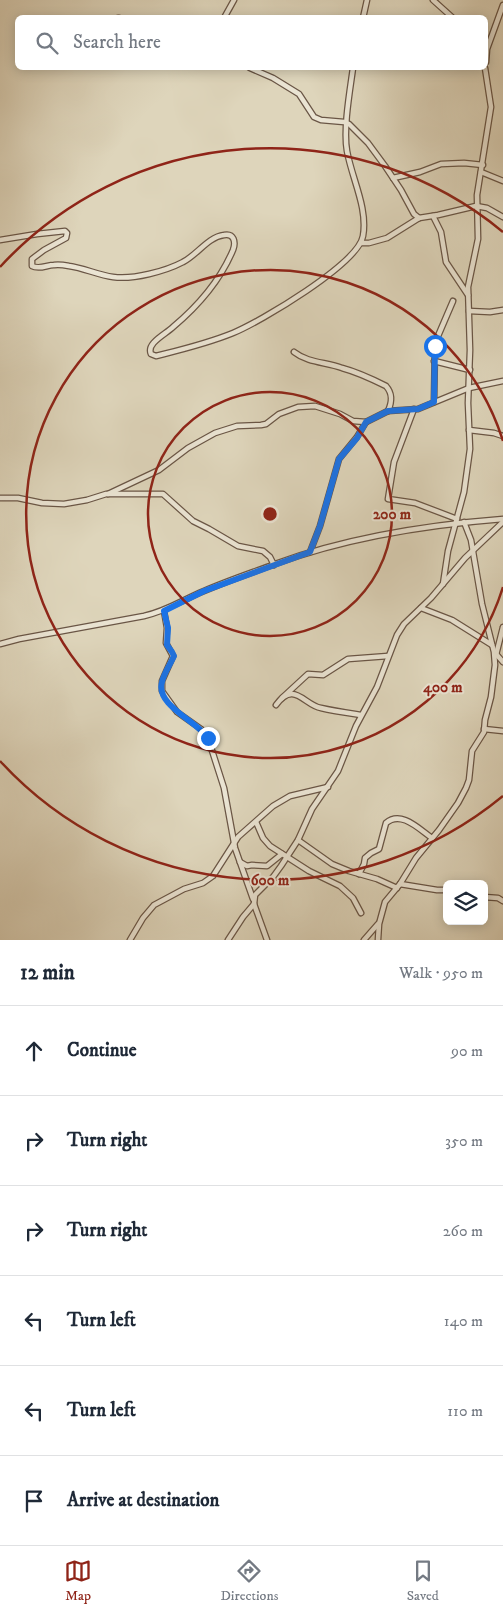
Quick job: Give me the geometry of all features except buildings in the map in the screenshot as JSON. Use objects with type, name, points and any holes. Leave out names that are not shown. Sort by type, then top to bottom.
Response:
[{"type":"street","points":[[226,15],[234,0]]},
{"type":"street","points":[[364,15],[367,0]]},
{"type":"street","points":[[433,0],[450,15]]},
{"type":"street","points":[[488,41],[503,5]]},
{"type":"street","points":[[255,70],[273,78],[298,94],[314,117],[321,120],[347,123],[368,143],[393,178],[412,211],[419,218]]},
{"type":"street","points":[[0,240],[65,231],[67,233],[66,238],[32,259],[32,266],[36,268],[56,264],[106,276],[126,277],[169,268],[184,262],[211,240],[229,235],[233,237],[234,248],[204,297],[182,320],[150,347],[149,351],[156,356],[221,338],[249,326],[328,275],[348,258],[361,243],[364,223],[362,206],[347,149],[347,123],[353,70]]},
{"type":"street","points":[[442,584],[448,550],[464,492],[470,443],[468,295],[469,278],[478,239],[476,206],[491,107],[485,70]]},
{"type":"street","points":[[393,178],[420,172],[441,164],[483,165]]},
{"type":"street","points":[[482,172],[503,181]]},
{"type":"street","points":[[361,243],[369,243],[387,238],[419,218],[476,206],[483,206],[503,217]]},
{"type":"street","points":[[434,216],[441,232],[446,262],[468,295]]},
{"type":"street","points":[[434,402],[436,340],[453,301]]},
{"type":"street","points":[[469,311],[490,312],[503,310]]},
{"type":"street","points":[[294,352],[310,361],[343,368],[386,386],[392,400],[388,411]]},
{"type":"street","points":[[434,361],[470,370]]},
{"type":"street","points":[[0,498],[18,498],[42,503],[64,504],[87,500],[106,494],[159,470],[188,448],[215,433],[237,426],[266,424],[279,414],[298,407],[314,406],[340,414],[353,421],[366,422],[388,411],[414,409],[469,388],[503,381]]},
{"type":"street","points":[[414,409],[394,462],[388,498],[390,500],[415,503],[464,522],[503,520]]},
{"type":"street","points":[[310,552],[320,526],[339,459],[357,438],[366,422]]},
{"type":"street","points":[[469,430],[503,436]]},
{"type":"street","points":[[106,494],[164,494],[193,521],[238,546],[263,551],[274,564]]},
{"type":"street","points":[[0,644],[164,611],[204,591],[310,552],[354,540],[457,520]]},
{"type":"street","points":[[228,940],[253,901],[256,893],[273,877],[288,856],[298,840],[312,809],[342,763],[351,737],[377,687],[388,656],[402,626],[421,608],[456,567],[503,520]]},
{"type":"street","points":[[464,522],[473,550],[479,592],[492,645],[495,653],[503,662]]},
{"type":"street","points":[[421,608],[452,620],[492,645]]},
{"type":"street","points":[[164,611],[168,628],[167,645],[174,656],[162,681],[162,692],[177,712],[201,730],[208,738],[224,788],[234,843],[267,940]]},
{"type":"street","points":[[378,940],[379,924],[385,902],[458,803],[466,788],[469,780],[472,751],[482,736],[484,729],[494,685],[495,653],[503,627]]},
{"type":"street","points":[[276,705],[308,674],[323,675],[348,659],[388,656]]},
{"type":"street","points":[[282,698],[296,695],[317,707],[361,715]]},
{"type":"street","points":[[484,729],[503,731]]},
{"type":"street","points":[[130,940],[150,909],[184,888],[213,876],[242,834],[281,800],[328,786]]},
{"type":"street","points":[[359,874],[365,858],[379,849],[386,823],[393,818],[409,822],[432,838]]},
{"type":"street","points":[[256,822],[263,838],[270,846],[309,871],[340,886],[353,898],[361,913]]},
{"type":"street","points":[[298,840],[332,864],[359,874],[398,886],[443,890]]},
{"type":"street","points":[[240,862],[247,866],[264,866],[270,864],[282,854]]},
{"type":"street","points":[[488,897],[498,898],[503,901]]},
{"type":"street","points":[[364,940],[379,924]]},
{"type":"route","points":[[208,738],[205,733],[177,712],[162,692],[162,681],[174,656],[166,642],[168,628],[164,611],[194,595],[310,552],[320,526],[339,459],[357,438],[366,422],[371,418],[394,409],[418,409],[434,402],[435,346]]}]
